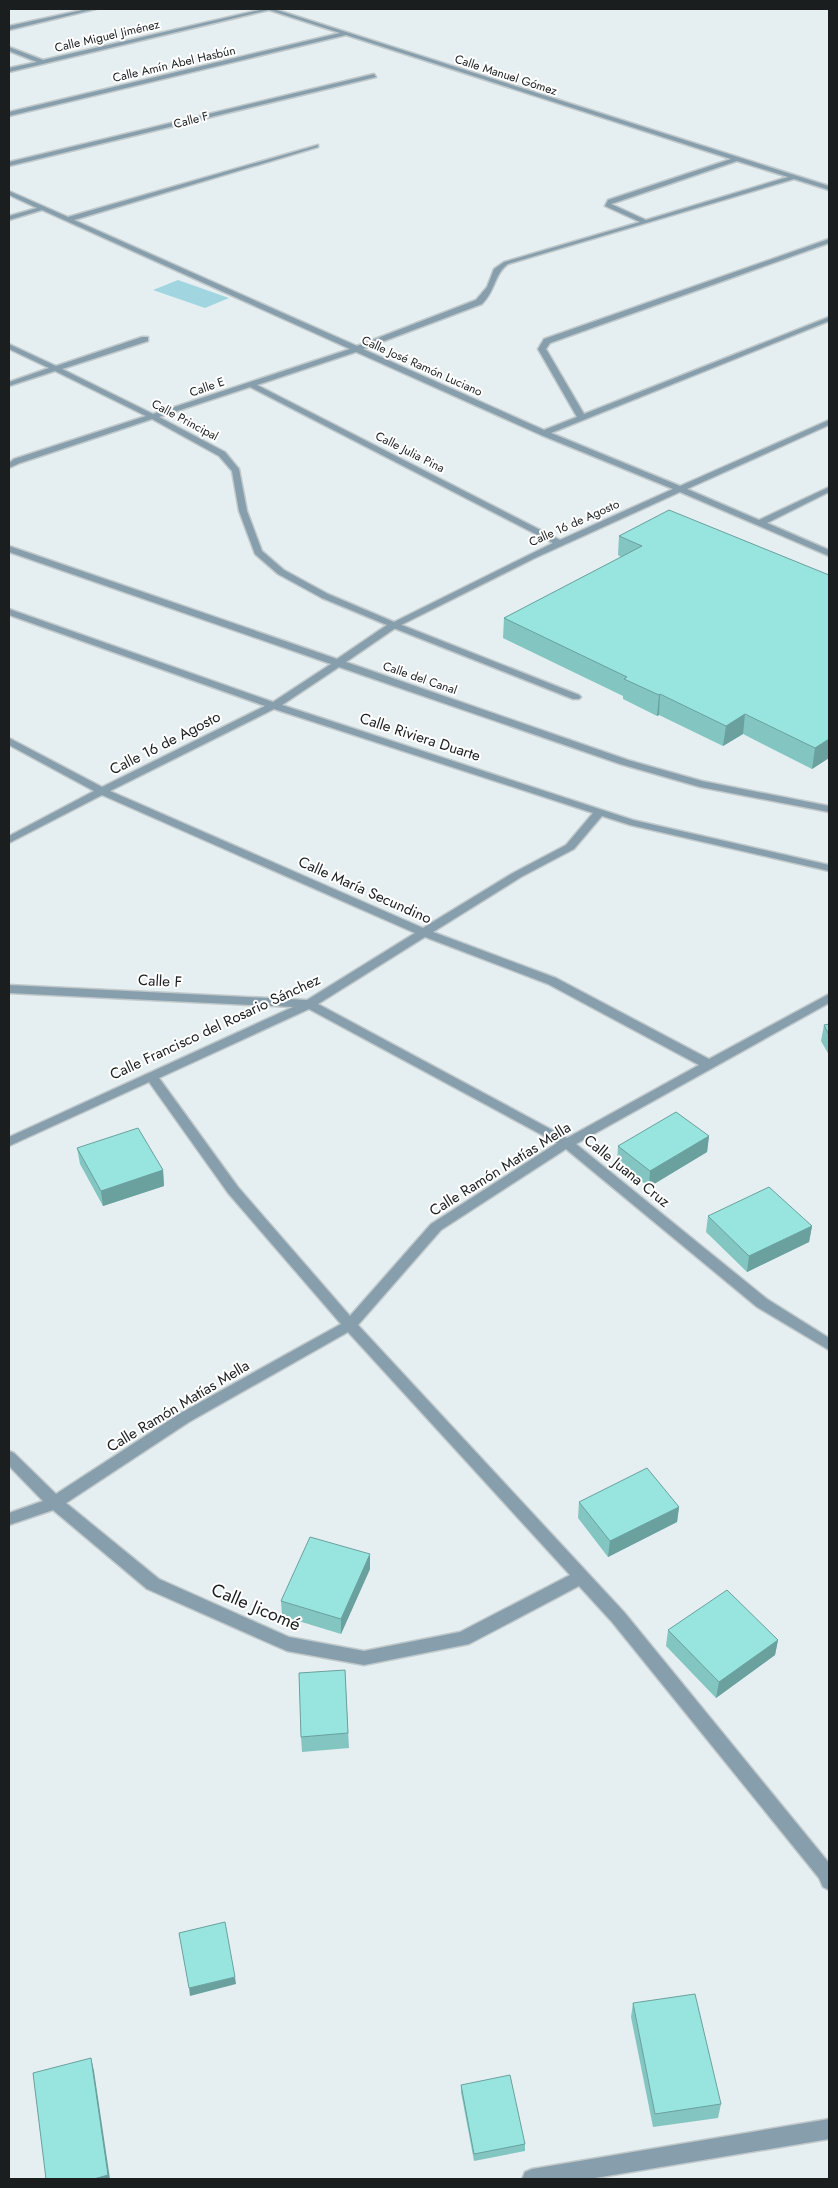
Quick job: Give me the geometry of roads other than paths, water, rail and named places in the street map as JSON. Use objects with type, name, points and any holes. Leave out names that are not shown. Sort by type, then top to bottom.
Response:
[{"type":"street","points":[[56,9],[71,14]]},
{"type":"street","points":[[9,28],[94,9]]},
{"type":"street","name":"Calle Manuel Gómez","points":[[270,9],[829,188]]},
{"type":"street","name":"Calle Miguel Jiménez","points":[[9,70],[270,9]]},
{"type":"street","name":"Calle Amín Abel Hasbún","points":[[9,114],[345,34]]},
{"type":"street","points":[[9,49],[42,62]]},
{"type":"street","name":"Calle F","points":[[9,164],[374,76]]},
{"type":"street","points":[[69,220],[316,146]]},
{"type":"street","points":[[646,222],[607,205],[610,200],[736,159]]},
{"type":"street","name":"Calle E","points":[[9,466],[17,461],[357,349],[479,302],[487,295],[492,286],[496,270],[506,263],[794,177]]},
{"type":"street","name":"Calle José Ramón Luciano","points":[[9,192],[544,433],[829,553]]},
{"type":"street","points":[[9,218],[43,208]]},
{"type":"street","points":[[582,418],[542,349],[547,341],[829,241]]},
{"type":"street","points":[[544,433],[829,319]]},
{"type":"street","points":[[9,384],[145,339]]},
{"type":"street","name":"Calle Principal","points":[[9,346],[154,417],[222,454],[236,471],[243,511],[258,552],[275,567],[325,596],[576,697]]},
{"type":"street","name":"Calle Julia Pina","points":[[250,384],[559,543]]},
{"type":"street","name":"Calle 16 de Agosto","points":[[9,840],[284,700],[394,625],[559,543],[829,422]]},
{"type":"street","points":[[9,456],[17,461]]},
{"type":"street","points":[[760,523],[829,489]]},
{"type":"street","name":"Calle del Canal","points":[[9,549],[335,665],[661,774],[700,784],[829,809]]},
{"type":"street","name":"Calle Riviera Duarte","points":[[9,612],[273,705],[630,822],[829,868]]},
{"type":"street","name":"Calle María Secundino","points":[[9,741],[102,791],[424,933],[552,981],[710,1065]]},
{"type":"street","name":"Calle Francisco del Rosario Sánchez","points":[[9,1142],[309,1004],[517,875],[570,847],[600,812]]},
{"type":"street","name":"Calle F","points":[[9,989],[309,1004]]},
{"type":"street","name":"Calle Ramón Matías Mella","points":[[9,1519],[54,1503],[184,1418],[350,1326],[436,1227],[546,1155],[829,998]]},
{"type":"street","name":"Calle Juana Cruz","points":[[309,1004],[568,1144],[762,1303],[829,1345]]},
{"type":"street","points":[[151,1076],[233,1190],[350,1326],[630,1632],[827,1874],[829,1881]]},
{"type":"street","name":"Calle Jicomé","points":[[9,1457],[54,1503],[153,1584],[287,1644],[364,1658],[463,1639],[581,1577]]},
{"type":"street","points":[[532,2179],[829,2129]]}]
